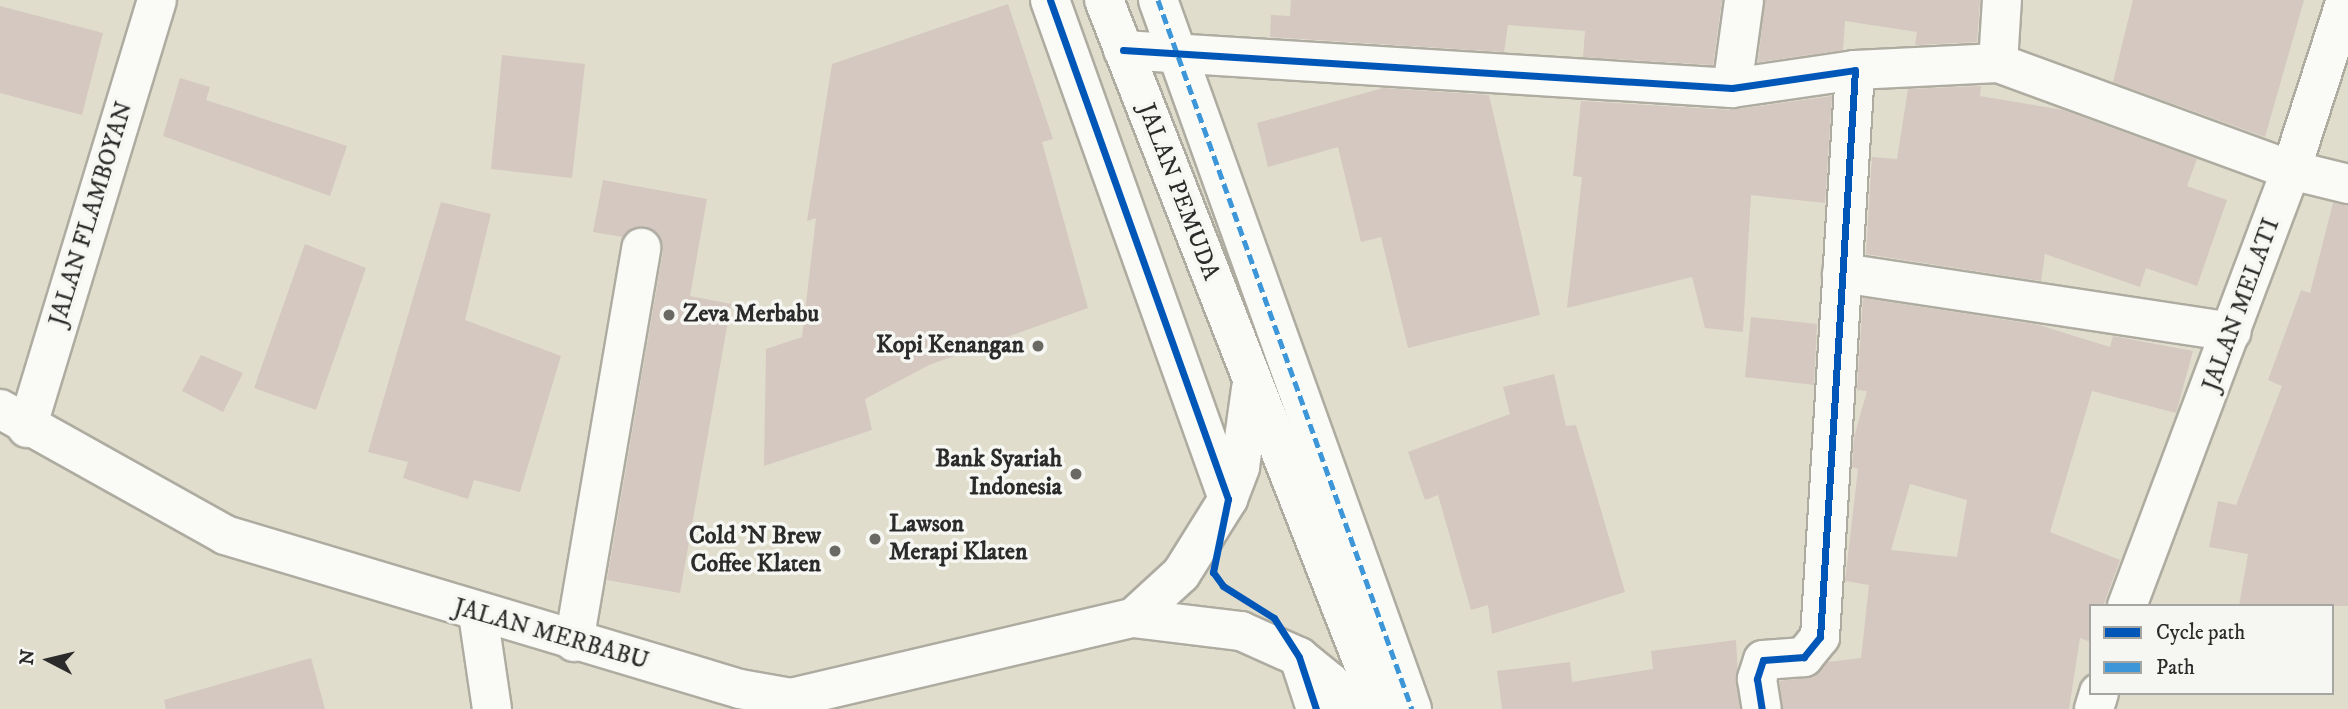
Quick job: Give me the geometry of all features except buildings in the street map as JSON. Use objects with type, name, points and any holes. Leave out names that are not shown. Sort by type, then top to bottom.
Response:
[{"type":"street","name":"JALAN FLAMBOYAN","points":[[13,418],[157,0]]},
{"type":"street","points":[[1049,0],[1228,499]]},
{"type":"street","name":"JALAN PEMUDA","points":[[1104,0],[1251,384],[1381,709]]},
{"type":"street","points":[[1158,0],[1412,709]]},
{"type":"street","points":[[1732,88],[1744,0]]},
{"type":"street","points":[[1998,63],[2002,0]]},
{"type":"street","name":"JALAN MELATI","points":[[2128,604],[2291,170],[2346,0]]},
{"type":"street","points":[[1123,50],[1732,88],[1855,71],[1998,63],[2291,170],[2348,184]]},
{"type":"street","points":[[1762,709],[1757,679],[1763,660],[1804,657],[1820,638],[1855,71]]},
{"type":"street","points":[[574,642],[641,248]]},
{"type":"street","points":[[1842,273],[2232,332]]},
{"type":"street","points":[[1133,618],[1181,574],[1228,499],[1240,467],[1251,384]]},
{"type":"street","name":"JALAN MERBABU","points":[[13,418],[225,535],[777,704],[1133,618]]},
{"type":"street","points":[[478,614],[492,709]]},
{"type":"street","points":[[1133,618],[1241,631],[1299,657],[1330,682],[1349,709]]},
{"type":"street","points":[[1299,657],[1316,709]]},
{"type":"marked path","points":[[1158,0],[1412,709]]},
{"type":"cycle path","points":[[1050,0],[1228,499],[1213,572],[1223,586],[1274,618],[1299,657],[1316,709]]},
{"type":"cycle path","points":[[1123,50],[1732,88],[1855,70],[1820,637],[1804,657],[1763,660],[1757,679],[1762,709]]},
{"type":"place","name":"Zeva Merbabu","points":[[669,315]]},
{"type":"place","name":"Kopi Kenangan","points":[[1038,346]]},
{"type":"place","name":"Bank Syariah Indonesia","points":[[1076,474]]},
{"type":"place","name":"Lawson Merapi Klaten","points":[[875,539]]},
{"type":"place","name":"Cold 'N Brew Coffee Klaten","points":[[835,551]]}]
